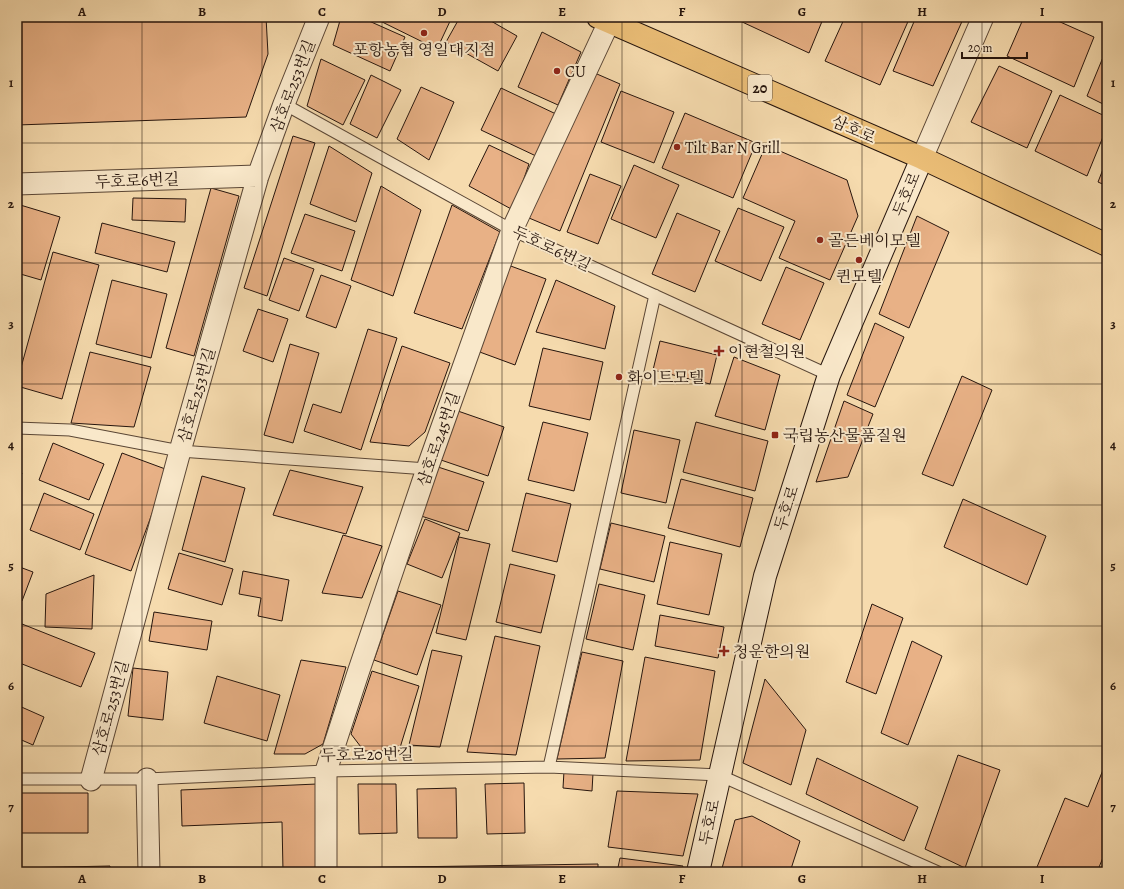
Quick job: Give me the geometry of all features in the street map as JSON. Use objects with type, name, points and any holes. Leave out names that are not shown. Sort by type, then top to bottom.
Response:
[{"type":"main road","name":"삼호로","points":[[603,19],[922,158],[1107,245]]},
{"type":"street","name":"삼호로253번길","points":[[91,780],[180,451],[258,176],[284,104],[319,17]]},
{"type":"street","points":[[922,158],[983,17]]},
{"type":"street","name":"삼호로245번길","points":[[326,872],[326,771],[427,469],[512,230],[603,19]]},
{"type":"street","name":"두호로","points":[[698,872],[718,775],[765,576],[829,375],[922,158]]},
{"type":"street","name":"두호로6번길","points":[[17,184],[258,176]]},
{"type":"street","points":[[147,779],[149,872]]},
{"type":"lane","name":"두호로6번길","points":[[284,104],[512,230],[829,375]]},
{"type":"lane","points":[[549,767],[655,295]]},
{"type":"lane","points":[[17,428],[70,430],[180,451],[427,469]]},
{"type":"lane","name":"두호로20번길","points":[[17,779],[147,779],[326,771],[549,767],[718,775]]},
{"type":"lane","points":[[718,775],[938,872]]},
{"type":"building","points":[[17,17],[266,17],[268,54],[246,117],[17,125]]},
{"type":"building","points":[[341,17],[360,17],[405,37],[390,71],[333,45]]},
{"type":"building","name":"포항농협 영일대지점","points":[[372,17],[452,17],[437,49]]},
{"type":"building","points":[[460,17],[484,17],[517,36],[498,71],[446,42]]},
{"type":"building","points":[[742,17],[818,17],[823,19],[809,53],[740,21]]},
{"type":"building","points":[[845,17],[910,17],[880,85],[825,61]]},
{"type":"building","points":[[916,17],[964,17],[933,86],[893,71]]},
{"type":"building","points":[[1024,17],[1049,17],[1094,37],[1074,87],[1007,56]]},
{"type":"building","points":[[542,32],[581,52],[558,105],[518,87]]},
{"type":"building","points":[[1106,50],[1107,51],[1107,106],[1087,96]]},
{"type":"building","points":[[321,59],[365,80],[343,125],[307,106]]},
{"type":"building","points":[[999,66],[1052,91],[1027,148],[971,122]]},
{"type":"building","points":[[590,71],[620,84],[560,231],[529,218]]},
{"type":"building","points":[[371,75],[401,90],[377,138],[350,124]]},
{"type":"building","points":[[421,87],[454,102],[429,160],[397,139]]},
{"type":"building","points":[[501,88],[556,114],[536,156],[481,130]]},
{"type":"building","points":[[621,91],[674,112],[654,163],[601,142]]},
{"type":"building","points":[[1060,95],[1107,117],[1107,127],[1087,176],[1035,151]]},
{"type":"building","points":[[685,113],[756,143],[733,198],[662,168]]},
{"type":"building","points":[[293,136],[315,143],[267,296],[244,288]]},
{"type":"building","points":[[489,145],[529,164],[513,210],[469,186]]},
{"type":"building","points":[[766,145],[847,180],[858,216],[830,280],[779,258],[795,221],[743,198]]},
{"type":"building","points":[[329,146],[372,173],[356,222],[310,204]]},
{"type":"building","points":[[1107,159],[1107,186],[1098,182]]},
{"type":"building","points":[[634,165],[679,185],[656,238],[611,219]]},
{"type":"building","points":[[590,174],[621,186],[598,244],[567,232]]},
{"type":"building","points":[[381,186],[421,210],[393,296],[351,280]]},
{"type":"building","points":[[211,188],[239,196],[194,356],[166,348]]},
{"type":"building","points":[[133,198],[186,199],[185,222],[132,220]]},
{"type":"building","points":[[17,204],[60,217],[41,280],[17,273]]},
{"type":"building","points":[[452,205],[500,232],[462,329],[414,313]]},
{"type":"building","points":[[738,208],[784,227],[761,281],[715,261]]},
{"type":"building","points":[[677,213],[720,231],[695,292],[652,274]]},
{"type":"building","points":[[305,214],[355,231],[342,271],[291,253]]},
{"type":"building","points":[[917,216],[949,232],[909,328],[879,314]]},
{"type":"building","points":[[102,223],[175,242],[167,272],[95,253]]},
{"type":"building","points":[[53,252],[99,265],[62,399],[17,386]]},
{"type":"building","points":[[284,258],[314,269],[299,311],[269,300]]},
{"type":"building","points":[[508,265],[546,279],[515,365],[477,351]]},
{"type":"building","points":[[786,267],[824,283],[800,340],[762,324]]},
{"type":"building","points":[[321,275],[351,286],[336,328],[306,317]]},
{"type":"building","points":[[112,280],[167,294],[151,358],[96,344]]},
{"type":"building","points":[[556,280],[615,306],[605,349],[536,332]]},
{"type":"building","points":[[258,309],[288,319],[273,362],[243,351]]},
{"type":"building","points":[[875,323],[904,337],[875,407],[847,395]]},
{"type":"building","points":[[368,329],[397,338],[361,450],[304,431],[313,404],[341,413]]},
{"type":"building","points":[[660,341],[717,355],[710,384],[653,370]]},
{"type":"building","points":[[290,344],[319,353],[293,443],[264,435]]},
{"type":"building","points":[[402,346],[450,363],[425,432],[409,446],[370,442]]},
{"type":"building","points":[[543,348],[603,362],[590,420],[529,406]]},
{"type":"building","points":[[90,352],[151,367],[134,427],[71,423]]},
{"type":"building","points":[[734,357],[780,375],[765,430],[715,416]]},
{"type":"building","points":[[962,376],[992,390],[953,486],[922,474]]},
{"type":"building","points":[[844,401],[873,414],[848,477],[816,482]]},
{"type":"building","points":[[455,410],[504,427],[488,476],[438,459]]},
{"type":"building","points":[[543,422],[588,433],[574,491],[528,480]]},
{"type":"building","points":[[696,422],[768,441],[755,491],[683,472]]},
{"type":"building","points":[[634,430],[680,440],[666,503],[621,493]]},
{"type":"building","points":[[53,443],[104,464],[89,500],[39,480]]},
{"type":"building","points":[[122,453],[168,470],[131,571],[85,554]]},
{"type":"building","points":[[435,466],[484,482],[468,531],[418,515]]},
{"type":"building","points":[[290,470],[363,487],[346,534],[273,515]]},
{"type":"building","points":[[17,471],[22,473],[17,488]]},
{"type":"building","points":[[202,476],[245,488],[225,562],[182,550]]},
{"type":"building","points":[[681,479],[753,498],[740,547],[668,528]]},
{"type":"building","points":[[44,493],[94,514],[80,550],[30,530]]},
{"type":"building","points":[[526,493],[571,504],[557,562],[512,551]]},
{"type":"building","points":[[963,499],[1046,536],[1027,585],[944,547]]},
{"type":"building","points":[[425,519],[460,533],[442,578],[407,564]]},
{"type":"building","points":[[611,523],[665,536],[654,582],[600,569]]},
{"type":"building","points":[[343,535],[382,546],[362,598],[322,593]]},
{"type":"building","points":[[459,537],[490,544],[466,640],[436,633]]},
{"type":"building","points":[[670,542],[722,554],[709,615],[657,604]]},
{"type":"building","points":[[179,553],[233,569],[222,605],[168,589]]},
{"type":"building","points":[[510,564],[555,575],[541,633],[496,622]]},
{"type":"building","points":[[17,566],[33,572],[22,601],[17,599]]},
{"type":"building","points":[[243,571],[289,580],[282,621],[258,616],[261,598],[239,594]]},
{"type":"building","points":[[94,575],[92,629],[45,627],[46,594]]},
{"type":"building","points":[[599,584],[645,595],[633,650],[586,639]]},
{"type":"building","points":[[398,591],[441,605],[417,675],[374,660]]},
{"type":"building","points":[[872,604],[903,618],[876,694],[846,682]]},
{"type":"building","points":[[154,612],[212,621],[207,650],[149,641]]},
{"type":"building","points":[[660,615],[724,627],[718,658],[655,646]]},
{"type":"building","points":[[17,622],[95,653],[81,687],[17,662]]},
{"type":"building","points":[[495,636],[540,646],[516,755],[467,752]]},
{"type":"building","points":[[912,641],[942,656],[908,745],[881,733]]},
{"type":"building","points":[[432,650],[462,656],[440,747],[409,745]]},
{"type":"building","points":[[582,652],[623,661],[605,758],[557,759]]},
{"type":"building","points":[[645,657],[715,671],[700,760],[626,761]]},
{"type":"building","points":[[301,660],[346,667],[323,744],[305,754],[274,754]]},
{"type":"building","points":[[133,668],[168,672],[163,720],[128,716]]},
{"type":"building","points":[[372,671],[419,686],[399,751],[364,751],[351,734]]},
{"type":"building","points":[[217,676],[280,695],[267,741],[204,723]]},
{"type":"building","points":[[765,679],[806,730],[791,785],[743,763]]},
{"type":"building","points":[[17,705],[44,717],[33,745],[17,738]]},
{"type":"building","points":[[958,755],[1000,770],[965,868],[925,849]]},
{"type":"building","points":[[817,758],[918,807],[904,841],[806,794]]},
{"type":"building","points":[[1107,760],[1107,848],[1097,872],[1035,872],[1065,798],[1088,807]]},
{"type":"building","points":[[564,771],[593,773],[592,791],[563,788]]},
{"type":"building","points":[[524,783],[525,833],[487,834],[485,784]]},
{"type":"building","points":[[317,784],[321,870],[283,871],[282,822],[182,826],[181,790]]},
{"type":"building","points":[[358,784],[396,784],[397,833],[359,834]]},
{"type":"building","points":[[456,788],[457,838],[418,838],[417,789]]},
{"type":"building","points":[[617,791],[698,794],[683,856],[608,847]]},
{"type":"building","points":[[17,793],[88,793],[88,833],[17,833]]},
{"type":"building","points":[[752,816],[800,841],[790,872],[721,872],[735,820]]},
{"type":"building","points":[[620,858],[683,866],[681,872],[617,872]]},
{"type":"building","points":[[598,864],[598,872],[340,872],[340,868]]},
{"type":"building","points":[[110,866],[110,872],[17,872],[17,868]]},
{"type":"place","name":"포항농협 영일대지점","points":[[424,33]]},
{"type":"place","name":"CU","points":[[557,71]]},
{"type":"place","name":"Tilt Bar N Grill","points":[[677,147]]},
{"type":"place","name":"골든베이모텔","points":[[820,240]]},
{"type":"place","name":"퀸모텔","points":[[859,260]]},
{"type":"place","name":"이현철의원","points":[[719,351]]},
{"type":"place","name":"화이트모텔","points":[[619,377]]},
{"type":"place","name":"국립농산물품질원","points":[[775,435]]},
{"type":"place","name":"청운한의원","points":[[724,651]]}]
